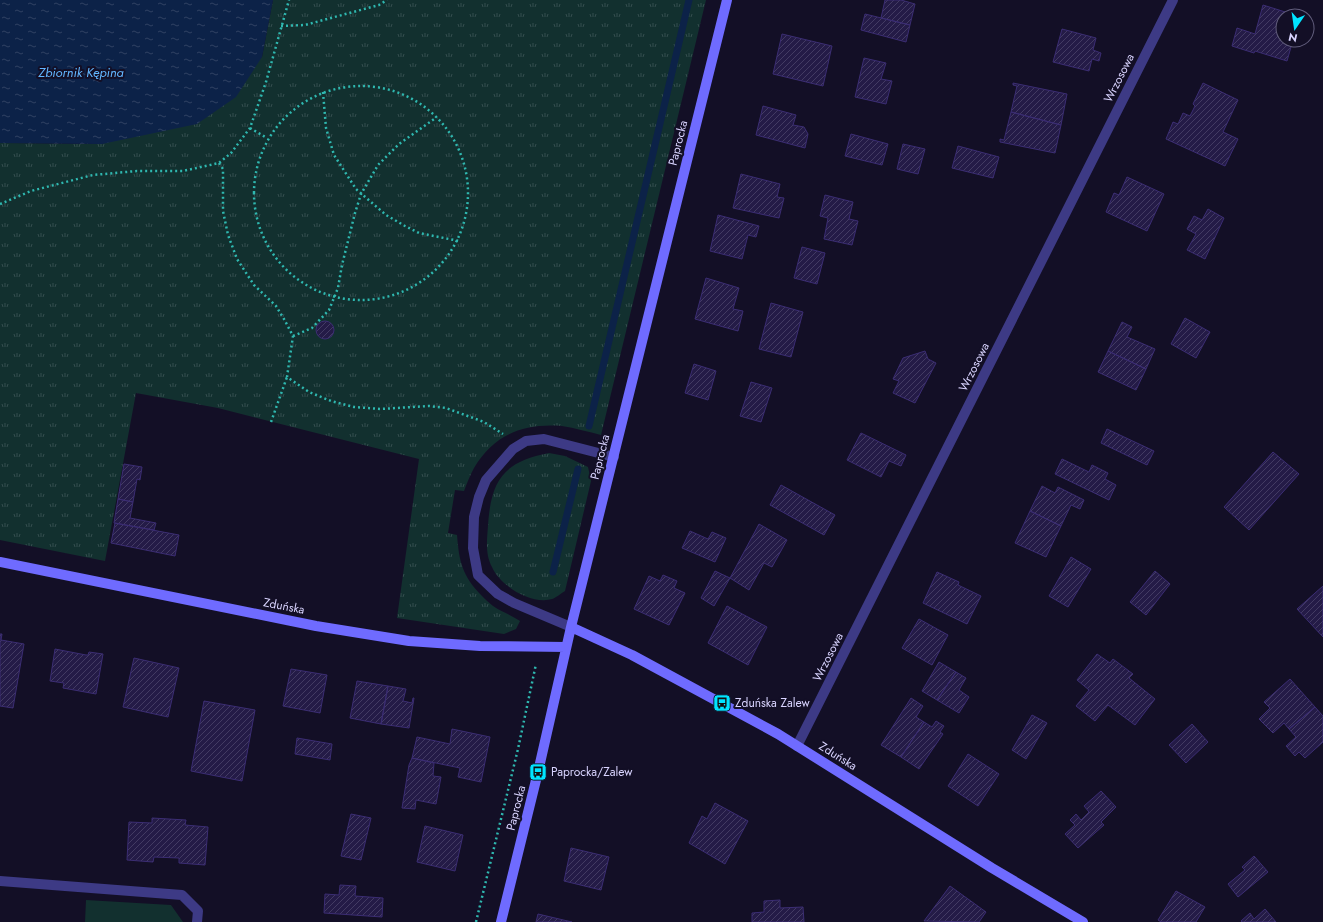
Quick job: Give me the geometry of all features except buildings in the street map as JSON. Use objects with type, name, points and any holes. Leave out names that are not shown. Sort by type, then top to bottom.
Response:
[{"type":"street","name":"Paprocka","points":[[501,922],[538,772],[566,647],[727,0]]},
{"type":"street","name":"Wrzosowa","points":[[797,746],[1173,0]]},
{"type":"street","points":[[571,627],[514,603],[498,594],[478,574],[473,548],[474,516],[479,497],[486,480],[513,449],[526,441],[544,439],[614,457]]},
{"type":"street","name":"Zduńska","points":[[0,562],[316,626],[409,641],[480,646],[566,647]]},
{"type":"street","name":"Zduńska","points":[[571,627],[658,669],[778,734],[992,868],[1083,922]]},
{"type":"street","points":[[0,881],[182,895],[198,911],[197,922]]},
{"type":"path","points":[[0,204],[31,191],[93,175],[137,171],[183,171],[219,163],[243,140],[250,128],[266,82],[289,0]]},
{"type":"path","points":[[282,26],[305,25],[379,5],[387,0]]},
{"type":"path","points":[[354,86],[384,88],[413,98],[437,117],[454,139],[465,165],[469,193],[466,220],[459,241],[438,269],[415,287],[389,298],[360,301],[335,298],[301,283],[276,260],[260,232],[253,199],[256,166],[267,138],[284,117],[302,102],[323,92],[354,86]]},
{"type":"path","points":[[323,92],[326,128],[334,155],[356,190],[386,215],[419,233],[459,241]]},
{"type":"path","points":[[293,336],[312,328],[329,310],[335,298],[355,213],[361,194],[378,165],[399,144],[437,117]]},
{"type":"path","points":[[250,128],[267,138]]},
{"type":"path","points":[[219,163],[223,169],[223,211],[228,235],[237,259],[254,285],[276,306],[293,336],[286,377],[271,422]]},
{"type":"path","points":[[286,377],[309,392],[331,401],[354,407],[380,409],[429,406],[446,408],[484,422],[499,431],[516,447]]},
{"type":"path","points":[[476,922],[518,749],[540,646]]},
{"type":"green space","points":[[273,0],[706,0],[601,435],[562,426],[535,427],[511,433],[501,439],[482,456],[464,491],[455,490],[448,533],[457,535],[459,553],[463,568],[475,589],[493,606],[520,621],[516,629],[504,634],[397,618],[419,459],[218,408],[136,393],[105,561],[0,540],[0,143],[102,144],[262,57]]},
{"type":"green space","points":[[549,453],[565,456],[588,467],[591,481],[565,591],[554,598],[544,600],[526,597],[502,581],[496,574],[488,557],[487,542],[492,496],[496,485],[502,476],[510,468],[520,462]]},
{"type":"green space","points":[[86,900],[171,905],[183,922],[85,922]]},
{"type":"water","name":"Zbiornik Kępina","points":[[0,0],[273,0],[262,57],[236,97],[197,124],[102,144],[0,143]]},
{"type":"waterway","points":[[589,426],[689,0]]},
{"type":"waterway","points":[[553,572],[578,469]]},
{"type":"place","name":"Zduńska Zalew","points":[[722,703]]},
{"type":"place","name":"Paprocka/Zalew","points":[[538,772]]}]
